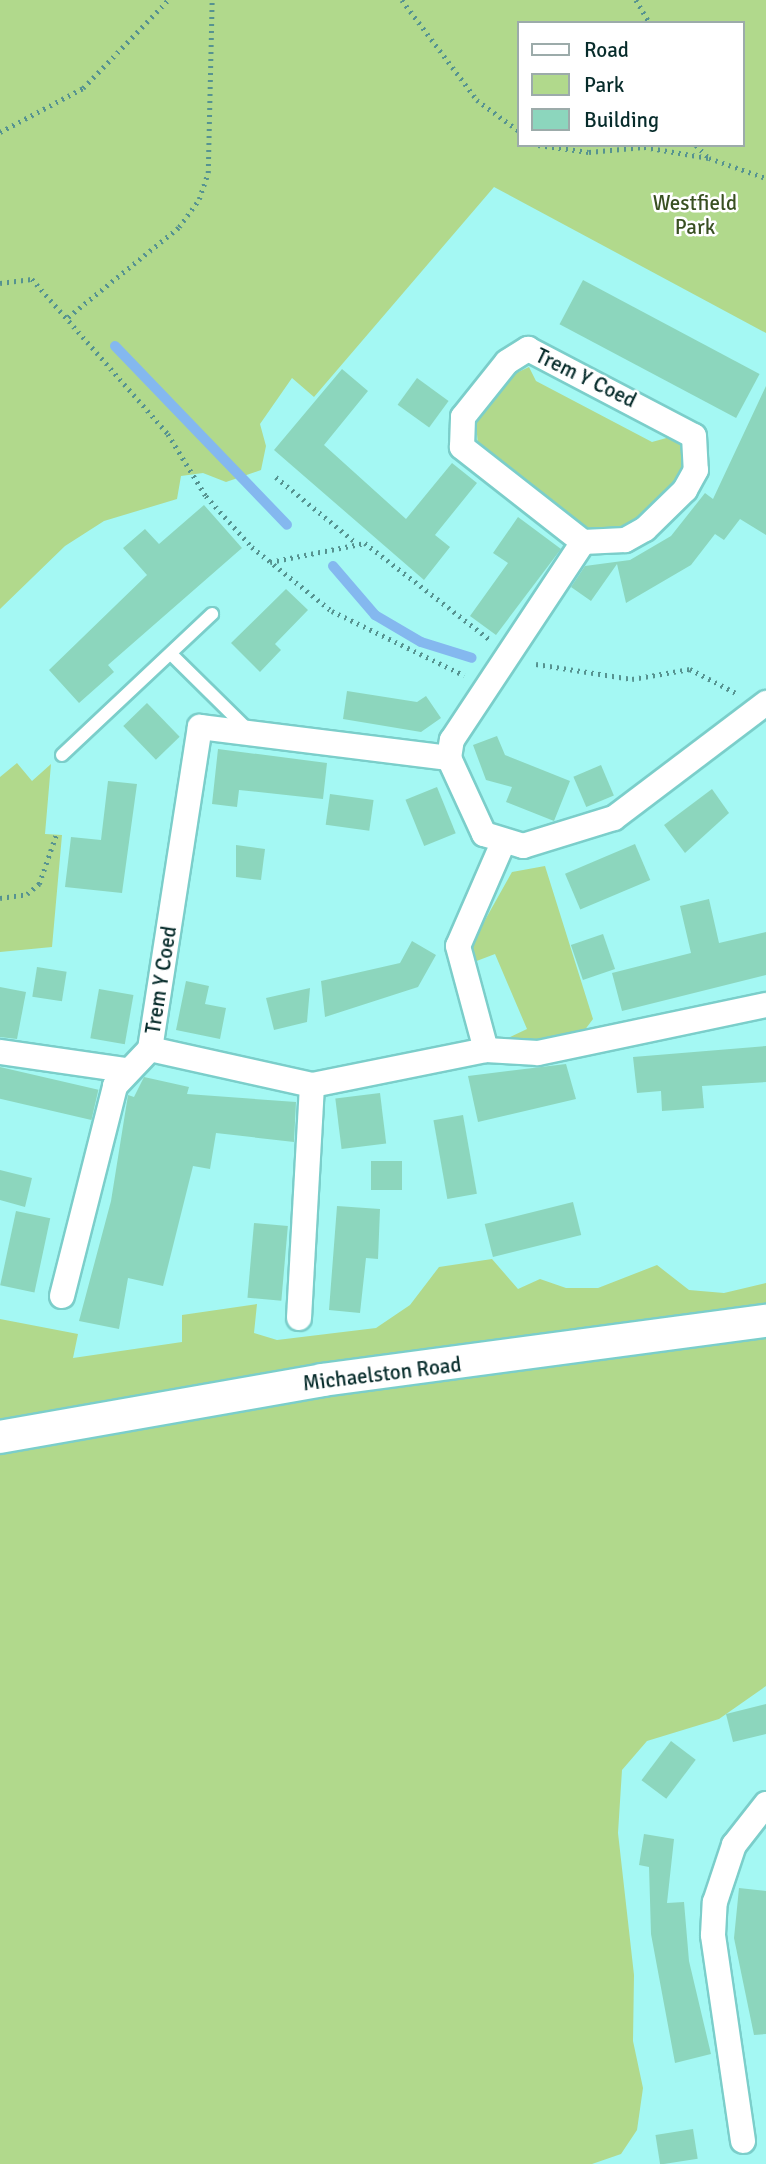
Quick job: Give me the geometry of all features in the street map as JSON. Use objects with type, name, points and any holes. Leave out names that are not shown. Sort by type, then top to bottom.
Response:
[{"type":"street","name":"Trem Y Coed","points":[[528,349],[674,422],[694,436],[699,452],[685,490],[660,518],[625,540],[583,541],[462,447],[463,417],[516,353],[528,349]]},
{"type":"street","points":[[583,541],[452,740],[449,758],[472,815],[484,834],[502,845],[555,841],[614,818],[766,703]]},
{"type":"street","name":"Trem Y Coed","points":[[449,758],[200,727],[150,1049],[312,1085],[486,1050],[538,1053],[766,1005]]},
{"type":"street","points":[[486,1050],[458,946],[502,845]]},
{"type":"street","points":[[62,1296],[115,1086],[125,1070],[150,1049]]},
{"type":"street","points":[[0,1052],[125,1070]]},
{"type":"street","points":[[299,1318],[312,1085]]},
{"type":"street","name":"Michaelston Road","points":[[0,1437],[323,1380],[766,1321]]},
{"type":"street","points":[[743,2141],[713,1935],[715,1902],[734,1844],[766,1804]]},
{"type":"lane","points":[[62,755],[173,656],[212,614]]},
{"type":"lane","points":[[173,656],[249,731]]},
{"type":"path","points":[[0,132],[92,81],[168,0]]},
{"type":"path","points":[[68,317],[179,227],[199,200],[208,173],[212,0]]},
{"type":"path","points":[[402,0],[477,100],[518,130]]},
{"type":"path","points":[[636,0],[649,21]]},
{"type":"path","points":[[568,147],[612,150],[644,147],[709,158],[766,178]]},
{"type":"path","points":[[612,150],[619,147]]},
{"type":"path","points":[[698,147],[709,158]]},
{"type":"path","points":[[0,283],[32,279],[168,434],[206,496],[270,562],[361,628],[487,685]]},
{"type":"path","points":[[276,477],[355,542],[490,639]]},
{"type":"path","points":[[270,562],[355,542]]},
{"type":"path","points":[[521,662],[632,679],[690,669],[731,691]]},
{"type":"path","points":[[0,898],[27,894],[39,884],[56,835]]},
{"type":"green space","name":"Westfield Park","points":[[0,0],[766,0],[766,333],[494,187],[314,397],[292,378],[260,424],[266,446],[261,470],[226,482],[203,473],[181,476],[177,499],[104,521],[65,546],[0,609]]},
{"type":"green space","points":[[529,367],[536,381],[652,442],[670,437],[680,444],[685,466],[680,479],[639,519],[620,528],[587,528],[478,446],[476,422],[514,374]]},
{"type":"green space","points":[[17,763],[32,781],[51,764],[45,834],[62,835],[52,947],[0,952],[0,777]]},
{"type":"green space","points":[[545,866],[593,1019],[584,1031],[522,1047],[506,1039],[527,1029],[495,954],[474,962],[471,945],[512,872]]},
{"type":"green space","points":[[492,1259],[518,1289],[540,1279],[566,1288],[598,1288],[657,1265],[689,1290],[724,1293],[766,1283],[766,1686],[719,1719],[647,1741],[622,1770],[618,1833],[634,1975],[633,2041],[643,2088],[637,2130],[621,2154],[592,2164],[0,2164],[0,1319],[78,1334],[73,1358],[182,1342],[182,1315],[257,1304],[254,1333],[277,1340],[376,1328],[410,1305],[439,1267]]},
{"type":"building","points":[[583,280],[760,374],[736,418],[560,324]]},
{"type":"building","points":[[342,369],[368,391],[324,445],[406,519],[452,463],[477,483],[435,535],[450,547],[424,580],[274,450]]},
{"type":"building","points":[[417,378],[449,401],[429,428],[398,405]]},
{"type":"building","points":[[766,386],[766,535],[740,519],[724,540],[715,534],[691,565],[626,603],[617,564],[591,601],[571,587],[585,566],[630,560],[671,536],[705,493],[713,499]]},
{"type":"building","points":[[204,505],[242,548],[108,665],[114,672],[79,703],[49,670],[147,575],[123,548],[145,529],[159,544]]},
{"type":"building","points":[[518,517],[561,549],[496,635],[470,616],[508,563],[493,553]]},
{"type":"building","points":[[286,589],[308,610],[275,644],[281,650],[260,672],[231,643]]},
{"type":"building","points":[[347,691],[417,702],[426,696],[441,718],[421,732],[343,719]]},
{"type":"building","points":[[147,703],[180,737],[156,760],[123,726]]},
{"type":"building","points":[[497,736],[505,755],[570,781],[554,821],[506,802],[512,787],[486,780],[473,745]]},
{"type":"building","points":[[218,749],[327,763],[323,799],[239,790],[237,807],[212,804]]},
{"type":"building","points":[[601,765],[614,795],[586,807],[573,777]]},
{"type":"building","points":[[108,781],[137,784],[122,893],[65,887],[71,837],[101,840]]},
{"type":"building","points":[[437,787],[456,833],[424,846],[405,800]]},
{"type":"building","points":[[712,789],[729,813],[685,853],[664,825]]},
{"type":"building","points":[[330,794],[374,800],[369,831],[326,825]]},
{"type":"building","points":[[635,844],[650,880],[580,910],[565,874]]},
{"type":"building","points":[[236,845],[265,849],[261,880],[236,877]]},
{"type":"building","points":[[709,899],[719,943],[766,932],[766,975],[622,1011],[612,973],[691,953],[680,906]]},
{"type":"building","points":[[603,934],[615,969],[583,980],[571,945]]},
{"type":"building","points":[[412,941],[436,955],[418,987],[325,1017],[321,981],[400,963]]},
{"type":"building","points":[[37,967],[67,972],[62,1001],[32,997]]},
{"type":"building","points":[[186,981],[209,986],[205,1004],[226,1008],[220,1039],[176,1030]]},
{"type":"building","points":[[0,987],[26,992],[17,1039],[0,1037]]},
{"type":"building","points":[[310,988],[307,1022],[274,1030],[266,998]]},
{"type":"building","points":[[99,989],[133,995],[125,1044],[90,1038]]},
{"type":"building","points":[[766,1046],[766,1082],[702,1086],[704,1108],[662,1111],[661,1091],[637,1093],[633,1057]]},
{"type":"building","points":[[566,1064],[576,1099],[478,1122],[468,1076]]},
{"type":"building","points":[[0,1067],[98,1090],[91,1120],[0,1099]]},
{"type":"building","points":[[144,1077],[189,1087],[187,1094],[296,1102],[294,1142],[216,1133],[210,1169],[193,1166],[163,1286],[128,1278],[119,1329],[79,1321],[111,1201],[128,1095],[134,1097]]},
{"type":"building","points":[[380,1093],[386,1144],[342,1149],[335,1098]]},
{"type":"building","points":[[463,1115],[477,1194],[447,1199],[433,1120]]},
{"type":"building","points":[[371,1161],[402,1161],[402,1190],[371,1190]]},
{"type":"building","points":[[0,1170],[32,1178],[25,1207],[0,1200]]},
{"type":"building","points":[[573,1202],[581,1235],[493,1257],[485,1224]]},
{"type":"building","points":[[337,1206],[380,1209],[378,1259],[366,1258],[360,1313],[329,1310]]},
{"type":"building","points":[[16,1211],[50,1218],[34,1293],[0,1285]]},
{"type":"building","points":[[254,1223],[288,1226],[281,1301],[247,1298]]},
{"type":"building","points":[[766,1704],[766,1734],[733,1742],[726,1714]]},
{"type":"building","points":[[671,1741],[696,1760],[666,1799],[642,1780]]},
{"type":"building","points":[[644,1834],[674,1839],[667,1903],[684,1902],[689,1961],[711,2054],[675,2063],[651,1934],[649,1867],[639,1865]]},
{"type":"building","points":[[739,1888],[766,1891],[766,2034],[754,2035],[734,1938]]},
{"type":"building","points":[[693,2129],[698,2159],[660,2164],[655,2135]]},
{"type":"waterway","points":[[115,346],[287,525]]},
{"type":"waterway","points":[[333,566],[375,615],[421,642],[472,658]]}]
